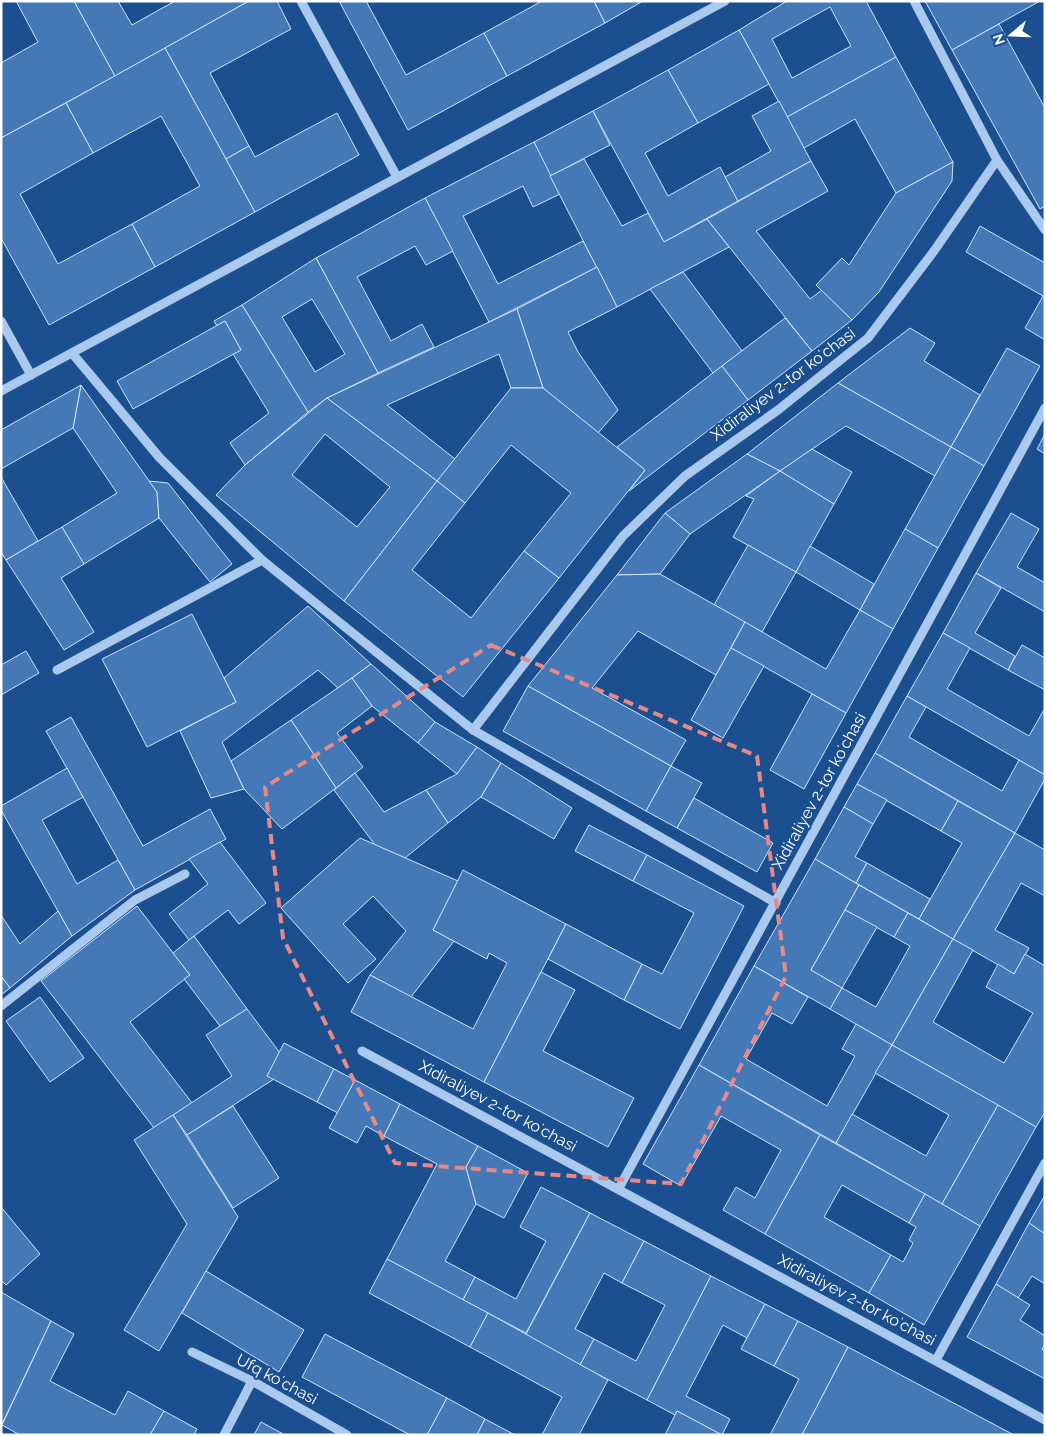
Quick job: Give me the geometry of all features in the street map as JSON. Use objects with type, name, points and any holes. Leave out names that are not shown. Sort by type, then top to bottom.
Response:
[{"type":"street","points":[[301,1],[398,177]]},
{"type":"street","points":[[1,391],[725,1]]},
{"type":"street","points":[[914,1],[997,160],[1045,230]]},
{"type":"street","name":"Xidiraliyev 2-tor koʻchasi","points":[[473,730],[623,536],[685,476],[778,410],[868,338],[934,251],[997,160]]},
{"type":"street","points":[[1,321],[30,375]]},
{"type":"street","points":[[72,353],[159,457],[262,560],[473,730],[776,903]]},
{"type":"street","name":"Xidiraliyev 2-tor koʻchasi","points":[[619,1188],[1045,408]]},
{"type":"street","points":[[57,670],[262,560]]},
{"type":"street","points":[[1,1006],[135,900],[185,874]]},
{"type":"street","name":"Xidiraliyev 2-tor koʻchasi","points":[[362,1051],[936,1360],[1045,1163]]},
{"type":"street","name":"Ufq koʻchasi","points":[[192,1352],[252,1381],[347,1435]]},
{"type":"street","points":[[936,1360],[1045,1420]]},
{"type":"street","points":[[224,1435],[252,1381]]},
{"type":"highlighted area","points":[[491,645],[757,756],[786,976],[681,1184],[395,1163],[283,938],[265,787]]},
{"type":"building","points":[[16,1],[74,1],[115,76],[1,138],[1,63],[38,42]]},
{"type":"building","points":[[74,1],[118,1],[132,25],[175,1],[249,1],[115,76]]},
{"type":"building","points":[[249,1],[277,1],[291,29],[210,73],[249,146],[226,159],[165,48]]},
{"type":"building","points":[[339,1],[366,1],[406,75],[484,33],[507,76],[408,130]]},
{"type":"building","points":[[542,1],[594,1],[605,23],[507,76],[484,33]]},
{"type":"building","points":[[594,1],[643,1],[605,23]]},
{"type":"building","points":[[787,1],[866,1],[896,57],[787,117],[739,30]],"holes":[[[830,7],[851,46],[792,78],[772,39]]]},
{"type":"building","points":[[925,1],[1040,1],[952,50]]},
{"type":"building","points":[[999,24],[1045,108],[1045,206],[1040,209],[952,50]]},
{"type":"building","points":[[739,30],[769,84],[698,123],[668,70]]},
{"type":"building","points":[[165,48],[255,212],[155,267],[132,224],[200,186],[161,116],[93,153],[66,103]]},
{"type":"building","points":[[896,57],[953,162],[896,193],[855,119],[804,148],[787,117]]},
{"type":"building","points":[[668,70],[698,123],[645,153],[668,196],[720,167],[738,201],[664,242],[593,111]]},
{"type":"building","points":[[779,101],[811,161],[738,201],[725,177],[771,151],[752,116]]},
{"type":"building","points":[[66,103],[93,153],[20,194],[58,264],[132,224],[155,267],[49,325],[1,238],[1,138]]},
{"type":"building","points":[[593,111],[610,145],[550,176],[534,142]]},
{"type":"building","points":[[337,113],[359,155],[255,212],[226,159],[249,146],[255,157]]},
{"type":"building","points":[[534,142],[560,194],[533,207],[523,186],[463,216],[498,284],[583,241],[597,267],[489,322],[425,198]]},
{"type":"building","points":[[584,159],[622,226],[648,213],[664,242],[707,219],[729,247],[617,307],[550,176]]},
{"type":"building","points":[[811,161],[828,191],[756,231],[810,299],[822,290],[852,320],[812,351],[707,219]]},
{"type":"building","points":[[953,162],[952,181],[879,292],[852,320],[816,285],[842,258],[849,265],[896,193]]},
{"type":"building","points":[[425,198],[453,251],[426,265],[415,246],[357,277],[391,341],[422,324],[434,347],[378,373],[316,258]]},
{"type":"building","points":[[980,226],[1045,263],[1045,340],[1025,328],[1043,296],[966,252]]},
{"type":"building","points":[[316,258],[378,373],[327,398],[308,412],[242,305]],"holes":[[[312,299],[345,354],[315,372],[282,317]]]},
{"type":"building","points":[[597,267],[617,307],[568,332],[578,352],[618,410],[598,433],[543,388],[517,309]]},
{"type":"building","points":[[683,272],[742,351],[713,373],[650,289]]},
{"type":"building","points":[[242,305],[308,412],[245,465],[230,443],[269,413],[233,354],[241,350],[225,321],[217,326],[214,321]]},
{"type":"building","points":[[517,309],[543,388],[511,388],[499,354],[387,405],[455,459],[437,481],[327,398]]},
{"type":"building","points":[[785,318],[812,351],[748,400],[722,366]]},
{"type":"building","points":[[225,321],[241,350],[133,409],[117,381]]},
{"type":"building","points":[[910,328],[935,343],[924,361],[980,395],[951,447],[838,383]]},
{"type":"building","points":[[1007,348],[1040,366],[984,466],[951,447]]},
{"type":"building","points":[[722,366],[748,400],[629,491],[645,470],[617,447]]},
{"type":"building","points":[[838,383],[951,447],[935,476],[846,426],[780,471],[747,454]]},
{"type":"building","points":[[81,385],[157,492],[159,518],[84,564],[62,527],[117,493],[73,428]]},
{"type":"building","points":[[81,385],[73,428],[1,469],[1,430]]},
{"type":"building","points":[[511,388],[543,388],[645,470],[559,578],[524,551],[571,493],[511,445],[465,503],[437,481]]},
{"type":"building","points":[[327,398],[437,481],[344,601],[216,495],[245,465]],"holes":[[[325,434],[390,487],[357,527],[292,475]]]},
{"type":"building","points":[[1045,434],[1045,454],[1037,449]]},
{"type":"building","points":[[951,447],[984,466],[938,548],[905,529]]},
{"type":"building","points":[[812,449],[852,472],[834,504],[780,471]]},
{"type":"building","points":[[747,454],[780,471],[690,534],[665,513]]},
{"type":"building","points":[[780,471],[834,504],[796,572],[733,537],[754,499],[746,496]]},
{"type":"building","points":[[1,477],[38,541],[6,560],[1,552]]},
{"type":"building","points":[[149,481],[168,483],[232,564],[210,582],[159,518],[157,492]]},
{"type":"building","points":[[437,481],[465,503],[412,570],[471,618],[524,551],[559,578],[463,697],[344,601]]},
{"type":"building","points":[[665,513],[690,534],[660,574],[617,575]]},
{"type":"building","points":[[1011,513],[1039,529],[1017,567],[1045,583],[1045,612],[976,573]]},
{"type":"building","points":[[62,527],[84,564],[61,578],[94,632],[64,650],[6,560]]},
{"type":"building","points":[[905,529],[938,548],[893,629],[860,610]]},
{"type":"building","points":[[748,545],[796,572],[762,632],[714,605]]},
{"type":"building","points":[[810,546],[874,584],[860,610],[796,572]]},
{"type":"building","points":[[976,573],[1001,588],[975,633],[1015,656],[1008,670],[943,633]]},
{"type":"building","points":[[660,574],[745,622],[716,675],[638,631],[592,688],[686,740],[671,766],[528,686],[617,575]]},
{"type":"building","points":[[308,606],[371,664],[338,688],[318,670],[222,742],[244,789],[211,798],[180,731],[236,702],[224,678]]},
{"type":"building","points":[[860,610],[893,629],[846,713],[731,648],[745,622],[826,669]]},
{"type":"building","points":[[192,614],[236,702],[147,747],[102,659]]},
{"type":"building","points":[[943,633],[970,648],[947,689],[1029,736],[1045,708],[1045,775],[907,696]]},
{"type":"building","points":[[1022,645],[1045,658],[1045,690],[1008,670]]},
{"type":"building","points":[[731,648],[764,666],[723,738],[691,720]]},
{"type":"building","points":[[26,651],[39,673],[1,695],[1,665]]},
{"type":"building","points":[[371,664],[435,722],[418,743],[372,706],[352,678]]},
{"type":"building","points":[[352,678],[372,706],[337,733],[363,767],[336,788],[291,720]]},
{"type":"building","points":[[528,686],[671,766],[646,811],[503,731]]},
{"type":"building","points":[[812,694],[846,713],[804,789],[770,770]]},
{"type":"building","points":[[907,696],[926,707],[909,737],[1002,791],[1019,760],[1045,775],[1045,779],[1015,833],[875,753]]},
{"type":"building","points":[[71,717],[143,846],[210,809],[226,839],[135,890],[46,731]]},
{"type":"building","points":[[291,720],[336,788],[282,829],[244,789],[231,761]]},
{"type":"building","points":[[435,722],[477,747],[457,774],[418,743]]},
{"type":"building","points":[[477,747],[501,763],[481,797],[448,823],[426,790],[457,774]]},
{"type":"building","points":[[875,753],[958,801],[941,831],[857,784]]},
{"type":"building","points":[[501,763],[572,808],[554,839],[481,797]]},
{"type":"building","points":[[671,766],[702,783],[677,828],[646,811]]},
{"type":"building","points":[[67,768],[83,797],[42,820],[77,884],[118,860],[135,890],[72,936],[1,810],[1,806]]},
{"type":"building","points":[[355,773],[384,812],[426,790],[448,823],[405,858],[375,845],[334,790]]},
{"type":"building","points":[[857,784],[887,800],[873,824],[844,807]]},
{"type":"building","points":[[694,798],[773,843],[757,872],[677,828]]},
{"type":"building","points":[[958,801],[1015,833],[953,939],[919,919],[962,843],[941,831]]},
{"type":"building","points":[[844,807],[873,824],[855,857],[867,863],[856,883],[815,859]]},
{"type":"building","points":[[589,825],[647,855],[633,881],[575,851]]},
{"type":"building","points":[[1015,833],[1045,850],[1045,896],[1021,883],[995,930],[1029,948],[1014,974],[953,939]]},
{"type":"building","points":[[360,838],[458,881],[433,930],[454,941],[411,997],[370,975],[406,931],[373,896],[343,924],[376,959],[348,983],[281,908]]},
{"type":"building","points":[[220,842],[266,903],[239,924],[228,910],[189,940],[169,914],[208,884],[189,859]]},
{"type":"building","points":[[647,855],[744,906],[680,1029],[624,1000],[642,964],[662,974],[694,913],[633,881]]},
{"type":"building","points":[[815,859],[859,885],[811,970],[842,988],[830,1009],[754,966]]},
{"type":"building","points":[[867,863],[930,899],[919,919],[856,883]]},
{"type":"building","points":[[463,870],[566,924],[484,1082],[351,1012],[370,975],[473,1029],[507,963],[489,953],[487,959],[433,930]]},
{"type":"building","points":[[859,885],[908,913],[894,937],[845,910]]},
{"type":"building","points":[[137,906],[190,975],[130,1022],[192,1103],[154,1128],[41,981]]},
{"type":"building","points":[[845,910],[877,927],[842,988],[811,970]]},
{"type":"building","points":[[58,911],[72,936],[10,988],[1,976],[1,915],[20,944]]},
{"type":"building","points":[[908,913],[953,939],[892,1045],[830,1009],[842,988],[876,1007],[910,946],[894,937]]},
{"type":"building","points":[[566,924],[642,964],[624,1000],[548,959]]},
{"type":"building","points":[[194,936],[247,1009],[220,1026],[184,979],[190,975],[173,953]]},
{"type":"building","points":[[953,939],[973,950],[933,1022],[1004,1063],[1033,1013],[986,987],[998,964],[1014,974],[1025,954],[1045,966],[1045,1112],[1036,1127],[892,1045]]},
{"type":"building","points":[[754,966],[808,997],[792,1024],[772,1013],[746,1059],[827,1106],[855,1056],[842,1049],[856,1024],[892,1045],[836,1143],[699,1065]]},
{"type":"building","points":[[541,972],[575,990],[543,1051],[634,1098],[608,1147],[484,1082]]},
{"type":"building","points":[[1,976],[10,988],[1,995]]},
{"type":"building","points":[[40,997],[84,1058],[50,1082],[6,1021]]},
{"type":"building","points":[[247,1009],[280,1053],[267,1076],[274,1079],[187,1135],[173,1115],[232,1076],[206,1035]]},
{"type":"building","points":[[284,1043],[334,1069],[317,1102],[267,1076]]},
{"type":"building","points":[[892,1045],[998,1105],[942,1204],[836,1143],[852,1114],[926,1156],[949,1115],[875,1073]]},
{"type":"building","points":[[699,1065],[820,1135],[765,1234],[723,1210],[736,1187],[755,1198],[781,1150],[721,1116],[681,1186],[643,1164]]},
{"type":"building","points":[[334,1069],[355,1080],[338,1113],[317,1102]]},
{"type":"building","points":[[355,1080],[400,1104],[384,1136],[366,1126],[357,1143],[329,1128]]},
{"type":"building","points":[[400,1104],[478,1146],[466,1167],[476,1204],[445,1261],[475,1277],[463,1300],[387,1259],[437,1164],[384,1136]]},
{"type":"building","points":[[998,1105],[1036,1127],[980,1226],[942,1204]]},
{"type":"building","points":[[233,1106],[279,1178],[233,1208],[187,1135]]},
{"type":"building","points":[[173,1115],[238,1217],[159,1351],[124,1330],[187,1224],[134,1140]]},
{"type":"building","points":[[820,1135],[925,1194],[909,1223],[842,1185],[824,1217],[891,1255],[869,1293],[765,1234]]},
{"type":"building","points":[[478,1146],[528,1173],[504,1218],[476,1204],[466,1167]]},
{"type":"building","points":[[541,1187],[590,1213],[526,1333],[463,1300],[475,1277],[516,1299],[546,1241],[520,1227]]},
{"type":"building","points":[[925,1194],[980,1226],[924,1325],[869,1293],[891,1255],[903,1262],[913,1243],[909,1240],[916,1227],[909,1223]]},
{"type":"building","points":[[1045,1195],[1045,1234],[1029,1223]]},
{"type":"building","points":[[1,1207],[40,1254],[6,1285],[1,1280]]},
{"type":"building","points":[[590,1213],[644,1241],[622,1283],[604,1273],[575,1329],[594,1339],[580,1365],[525,1336]]},
{"type":"building","points":[[1029,1223],[1045,1234],[1045,1284],[1032,1276],[1018,1298],[996,1284]]},
{"type":"building","points":[[644,1241],[711,1276],[647,1400],[580,1365],[594,1339],[636,1361],[665,1305],[622,1283]]},
{"type":"building","points":[[387,1259],[488,1313],[470,1347],[369,1293]]},
{"type":"building","points":[[206,1271],[304,1330],[279,1372],[182,1313]]},
{"type":"building","points":[[711,1276],[765,1304],[747,1338],[723,1325],[686,1396],[730,1419],[722,1435],[677,1411],[675,1415],[647,1400]]},
{"type":"building","points":[[996,1284],[1030,1305],[1020,1320],[1045,1336],[1045,1344],[1042,1349],[1045,1351],[1045,1379],[967,1337]]},
{"type":"building","points":[[1,1292],[51,1321],[1,1426]]},
{"type":"building","points":[[765,1304],[798,1321],[774,1366],[741,1349]]},
{"type":"building","points":[[488,1313],[608,1380],[579,1435],[542,1435],[562,1397],[470,1347]]},
{"type":"building","points":[[51,1321],[74,1334],[50,1381],[115,1415],[128,1391],[164,1411],[150,1435],[20,1435],[2,1425]]},
{"type":"building","points":[[798,1321],[848,1347],[802,1435],[770,1435],[799,1379],[774,1366]]},
{"type":"building","points":[[325,1334],[447,1398],[427,1435],[410,1435],[302,1377]]},
{"type":"building","points":[[848,1347],[1014,1435],[802,1435]]},
{"type":"building","points":[[447,1398],[485,1419],[477,1435],[427,1435]]},
{"type":"building","points":[[164,1411],[197,1429],[194,1435],[150,1435]]},
{"type":"building","points":[[677,1411],[722,1435],[665,1435]]},
{"type":"building","points":[[485,1419],[515,1435],[477,1435]]},
{"type":"building","points":[[261,1422],[285,1435],[254,1435]]}]
